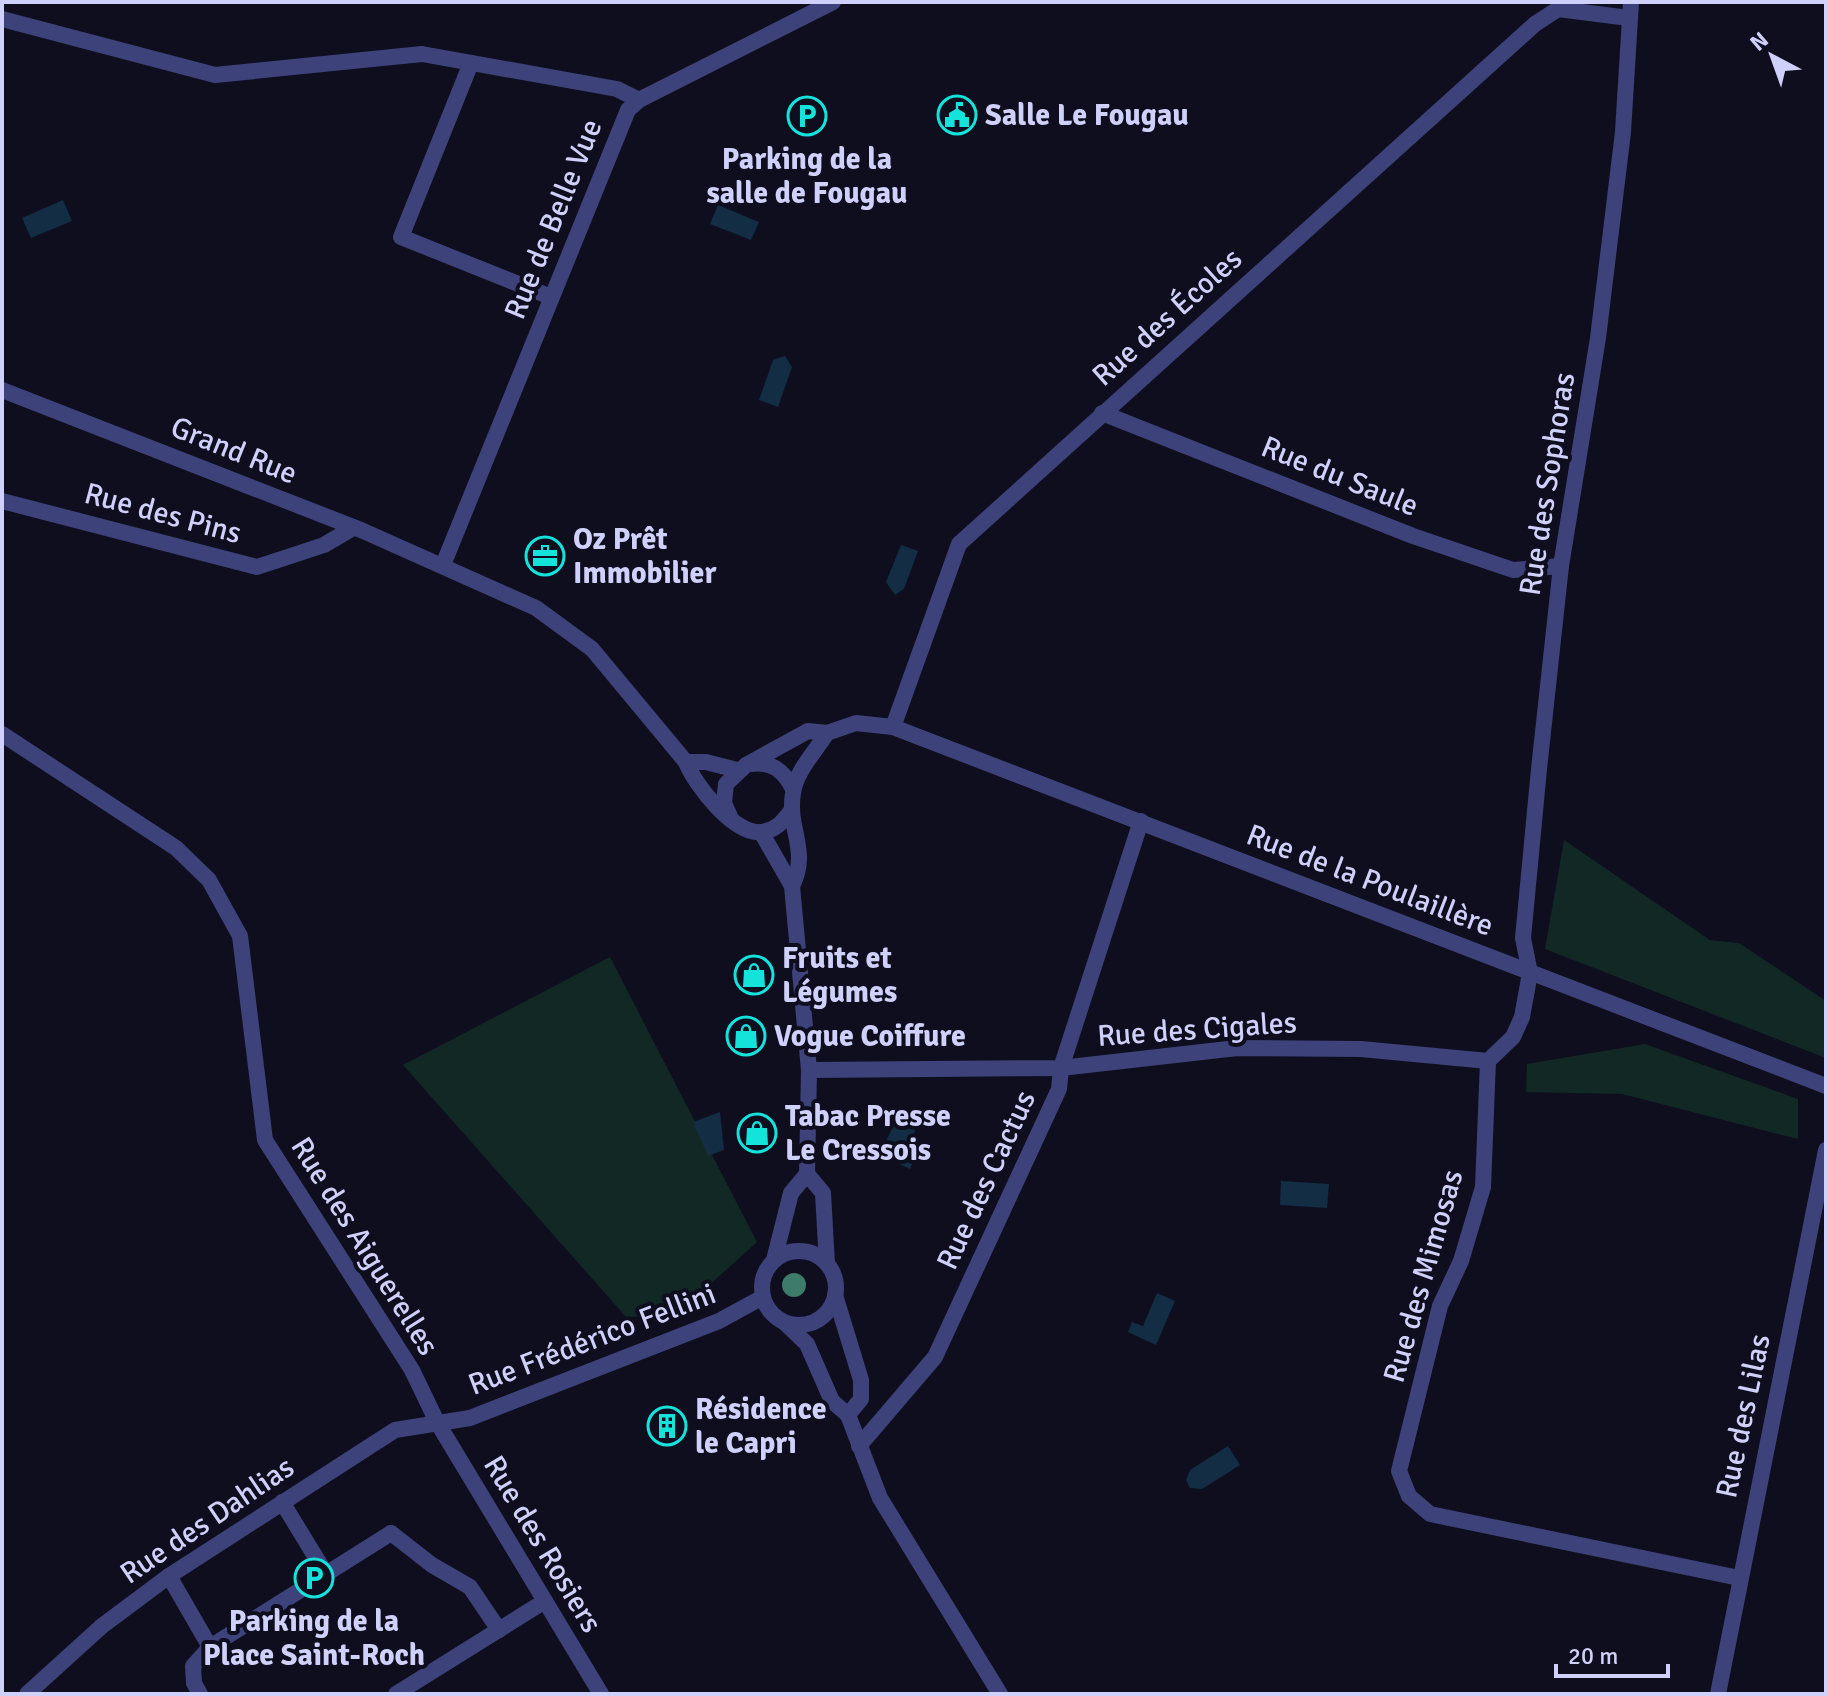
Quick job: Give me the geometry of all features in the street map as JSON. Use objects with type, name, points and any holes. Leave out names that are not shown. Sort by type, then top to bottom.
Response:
[{"type":"street","name":"Rue de Belle Vue","points":[[443,565],[621,123],[639,100],[833,2]]},
{"type":"street","name":"Rue des Écoles","points":[[893,727],[959,544],[1410,133],[1558,5],[1630,10]]},
{"type":"street","name":"Rue des Sophoras","points":[[1530,973],[1523,938],[1561,566],[1600,322],[1623,132],[1630,10]]},
{"type":"street","points":[[2,19],[215,75],[422,54],[617,89],[639,100]]},
{"type":"street","points":[[471,63],[401,237],[551,297]]},
{"type":"street","name":"Grand Rue","points":[[2,390],[181,458],[443,565],[536,608],[572,631],[592,649],[686,762],[693,781],[731,819]]},
{"type":"street","name":"Rue du Saule","points":[[1102,413],[1413,536],[1513,570],[1561,566]]},
{"type":"street","name":"Rue des Pins","points":[[2,501],[257,567],[324,545],[351,529]]},
{"type":"street","points":[[791,811],[779,826],[761,832],[745,830],[731,819],[724,803],[726,784],[741,767],[808,731],[827,733],[856,723],[893,727]]},
{"type":"street","name":"Rue de la Poulaillère","points":[[893,727],[1826,1086]]},
{"type":"street","points":[[792,886],[801,869],[791,811],[793,789],[803,766],[827,733]]},
{"type":"street","name":"Rue des Aiguerelles","points":[[2,734],[176,848],[209,880],[240,936],[265,1140],[412,1370],[437,1422]]},
{"type":"street","points":[[686,762],[741,767],[761,762],[775,766],[787,776],[793,789]]},
{"type":"street","name":"Rue des Cactus","points":[[859,1446],[935,1357],[1059,1089],[1061,1068],[1141,821]]},
{"type":"street","points":[[761,832],[792,886],[809,1070],[807,1174],[791,1193],[774,1260],[765,1272],[763,1297],[773,1315],[807,1344],[832,1401],[848,1415],[880,1498],[1000,1694]]},
{"type":"street","points":[[1488,1061],[1513,1037],[1522,1017],[1530,973]]},
{"type":"street","name":"Rue des Cigales","points":[[809,1070],[1061,1068],[1237,1048],[1361,1049],[1488,1061]]},
{"type":"street","name":"Rue des Mimosas","points":[[1488,1061],[1483,1187],[1461,1261],[1440,1306],[1399,1471],[1409,1496],[1430,1514],[1739,1578]]},
{"type":"street","name":"Rue des Lilas","points":[[1718,1694],[1826,1150]]},
{"type":"street","points":[[807,1174],[823,1193],[827,1264],[835,1280],[835,1295],[861,1380],[861,1399],[848,1415]]},
{"type":"street","points":[[774,1260],[788,1252],[802,1251],[815,1255],[827,1264]]},
{"type":"street","points":[[785,1323],[799,1325],[819,1320],[830,1309],[835,1295]]},
{"type":"street","name":"Rue Frédérico Fellini","points":[[437,1422],[470,1418],[685,1336],[740,1312],[763,1297]]},
{"type":"street","name":"Rue des Dahlias","points":[[27,1694],[102,1626],[169,1576],[395,1430],[437,1422]]},
{"type":"street","name":"Rue des Rosiers","points":[[437,1422],[601,1694]]},
{"type":"street","points":[[282,1502],[326,1574]]},
{"type":"street","points":[[200,1694],[194,1683],[193,1666],[210,1647],[391,1533],[432,1565],[470,1587],[499,1630]]},
{"type":"street","points":[[169,1576],[210,1647]]},
{"type":"street","points":[[396,1694],[545,1601]]},
{"type":"green space","points":[[1564,840],[1710,940],[1739,943],[1826,1001],[1826,1058],[1545,949]]},
{"type":"green space","points":[[610,957],[757,1242],[684,1308],[627,1318],[403,1065]]},
{"type":"green space","points":[[1645,1044],[1798,1099],[1798,1139],[1622,1094],[1526,1092],[1527,1064]]},
{"type":"water","points":[[63,200],[72,221],[31,238],[22,218]]},
{"type":"water","points":[[718,205],[759,222],[751,240],[710,224]]},
{"type":"water","points":[[785,356],[792,367],[778,407],[759,400],[773,360]]},
{"type":"water","points":[[901,545],[918,551],[904,589],[895,595],[886,582]]},
{"type":"water","points":[[720,1112],[724,1150],[708,1156],[693,1122]]},
{"type":"water","points":[[898,1115],[918,1124],[907,1149],[916,1153],[910,1169],[880,1155]]},
{"type":"water","points":[[1281,1181],[1329,1184],[1327,1208],[1280,1205]]},
{"type":"water","points":[[1157,1293],[1175,1301],[1156,1345],[1128,1332],[1132,1322],[1143,1326]]},
{"type":"water","points":[[1228,1446],[1240,1465],[1202,1489],[1190,1488],[1186,1480],[1190,1470]]},
{"type":"place","name":"Salle Le Fougau","points":[[957,115]]},
{"type":"place","name":"Parking de la salle de Fougau","points":[[807,116]]},
{"type":"place","name":"Oz Prêt Immobilier","points":[[545,556]]},
{"type":"place","name":"Fruits et Légumes","points":[[754,975]]},
{"type":"place","name":"Vogue Coiffure","points":[[746,1036]]},
{"type":"place","name":"Tabac Presse Le Cressois","points":[[757,1133]]},
{"type":"place","name":"Résidence le Capri","points":[[667,1426]]},
{"type":"place","name":"Parking de la Place Saint-Roch","points":[[314,1578]]}]
